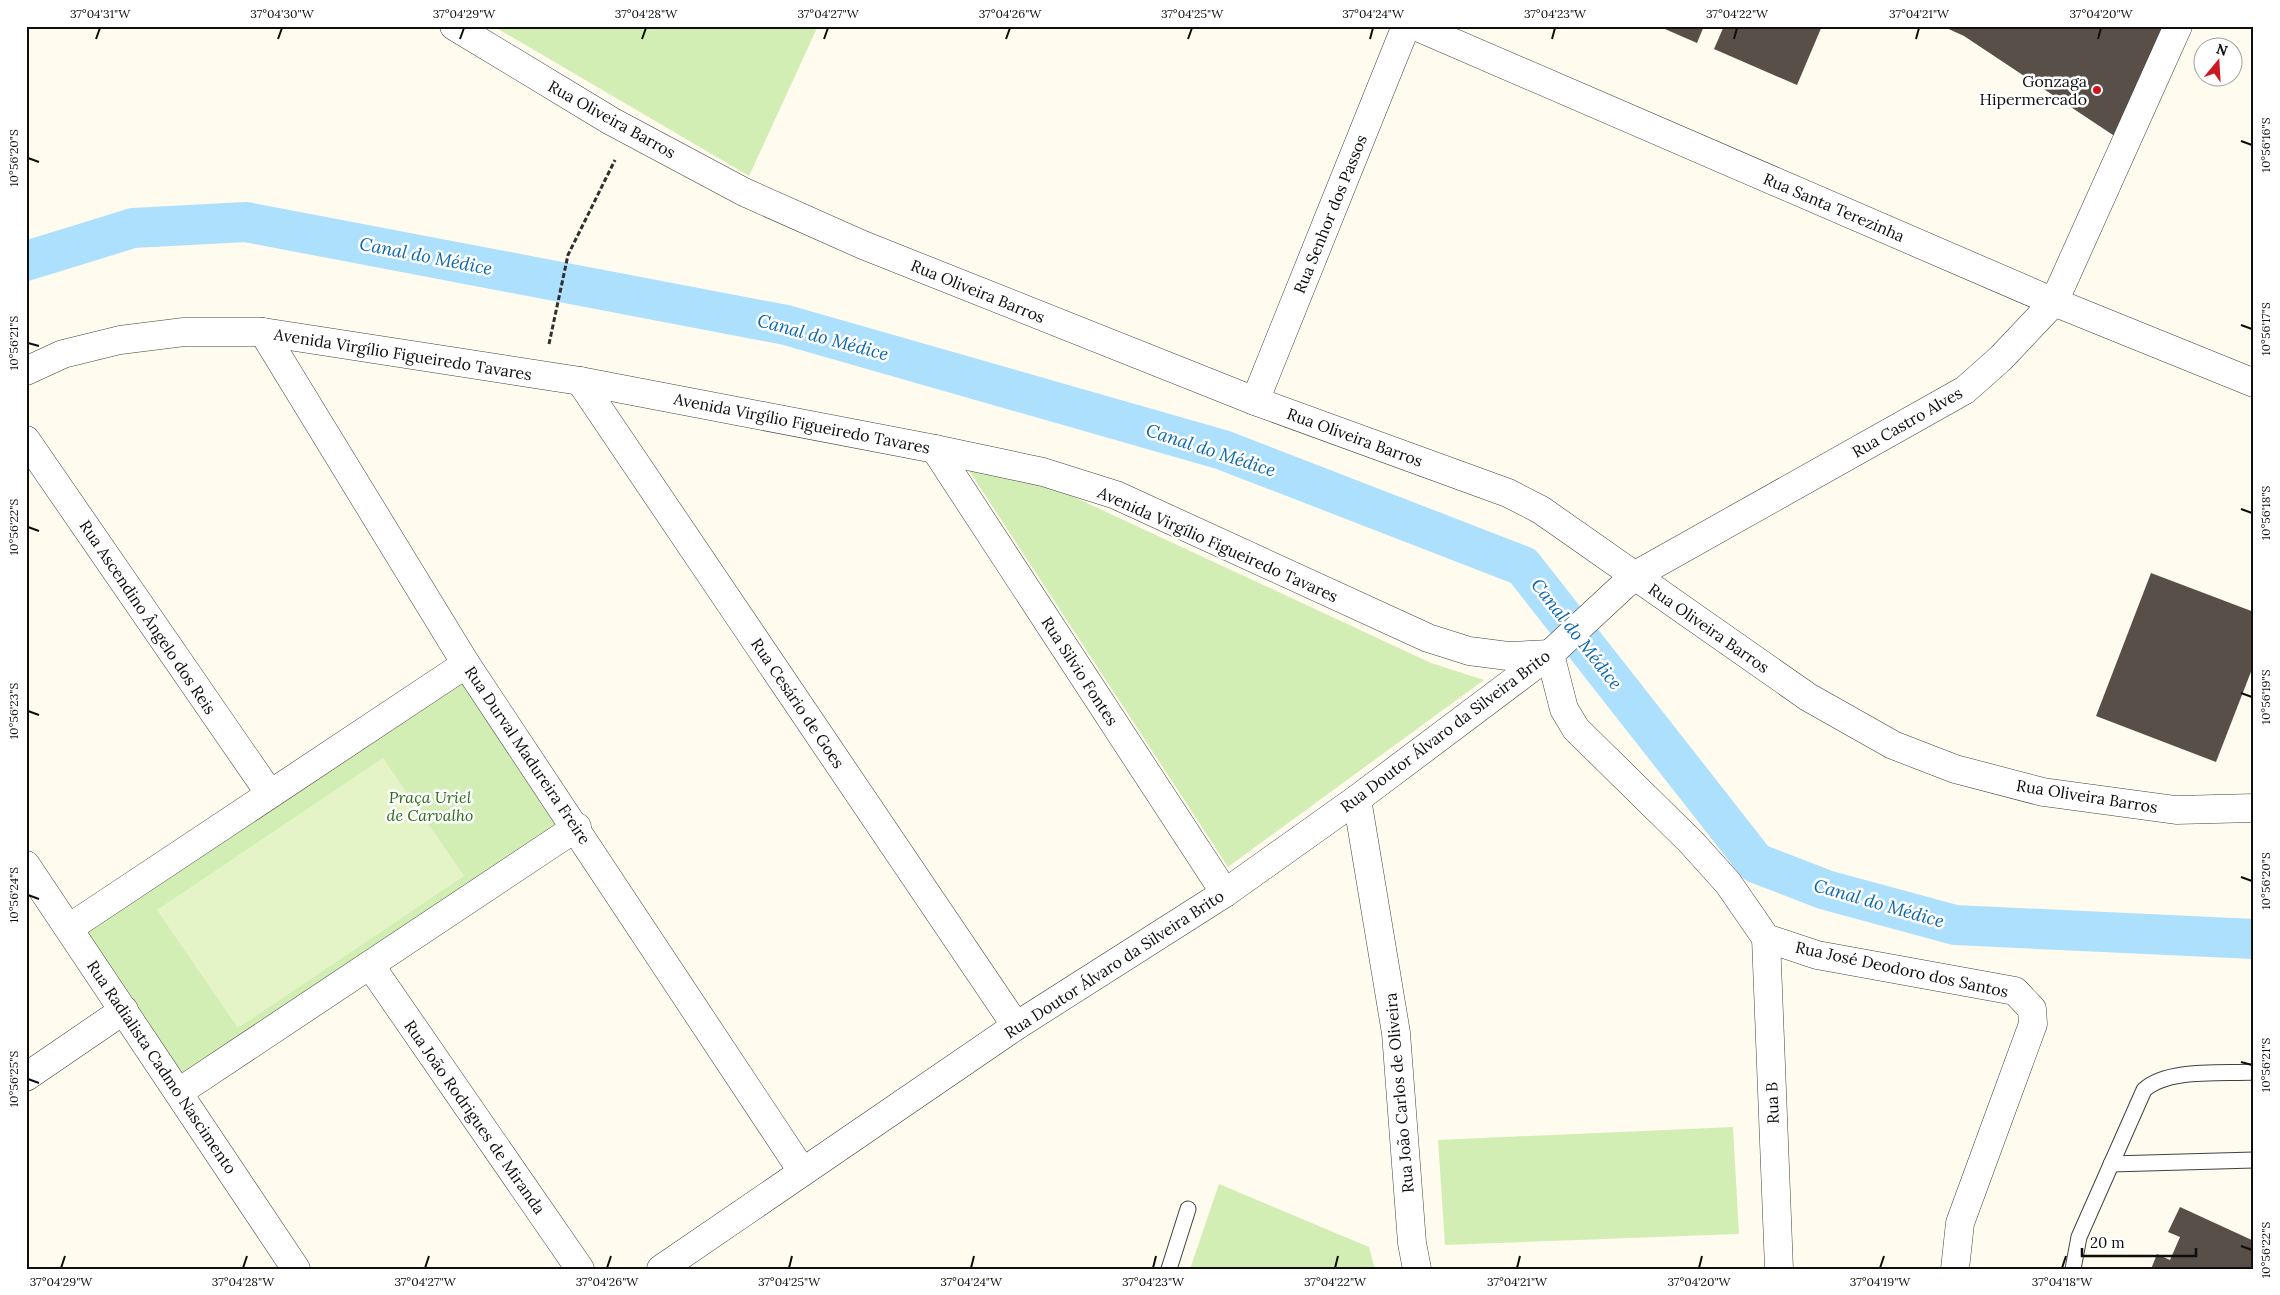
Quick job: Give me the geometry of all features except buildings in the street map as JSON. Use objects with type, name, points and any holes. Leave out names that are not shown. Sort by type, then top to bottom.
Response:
[{"type":"street","name":"Rua Oliveira Barros","points":[[454,26],[630,131],[744,192],[863,245],[1255,401],[1508,493],[1541,510],[1628,581],[1808,697],[1893,745],[1955,770],[2043,792],[2176,810],[2254,808]]},
{"type":"street","name":"Rua Senhor dos Passos","points":[[1255,401],[1406,26]]},
{"type":"street","name":"Rua Santa Terezinha","points":[[1416,26],[2054,302],[2254,383]]},
{"type":"street","name":"Rua Castro Alves","points":[[1553,649],[1628,581],[1965,390],[2001,358],[2054,302],[2178,26]]},
{"type":"street","name":"Avenida Virgílio Figueiredo Tavares","points":[[26,371],[63,354],[120,340],[184,332],[262,332],[580,380],[935,449],[1043,472],[1116,495],[1428,638],[1479,653],[1508,656],[1553,649]]},
{"type":"street","name":"Rua Durval Madureira Freire","points":[[262,332],[466,664],[577,828],[802,1171]]},
{"type":"street","name":"Rua Cesário de Goes","points":[[580,380],[1016,1026]]},
{"type":"street","name":"Rua Ascendino Ângelo dos Reis","points":[[26,440],[270,794]]},
{"type":"street","name":"Rua Silvio Fontes","points":[[935,449],[1226,893]]},
{"type":"street","points":[[1553,649],[1564,709],[1576,729],[1716,869],[1728,883],[1766,938]]},
{"type":"street","name":"Rua Doutor Álvaro da Silveira Brito","points":[[661,1269],[1016,1026],[1226,893],[1358,799],[1553,649]]},
{"type":"street","points":[[69,928],[466,664]]},
{"type":"street","name":"Rua João Carlos de Oliveira","points":[[1358,799],[1396,1033],[1412,1243],[1417,1269]]},
{"type":"street","points":[[179,1092],[577,828]]},
{"type":"street","name":"Rua Radialista Cadmo Nascimento","points":[[26,865],[296,1269]]},
{"type":"street","name":"Rua B","points":[[1766,938],[1779,1269]]},
{"type":"street","name":"Rua José Deodoro dos Santos","points":[[1766,938],[1817,955],[2015,991],[2032,1009],[2033,1024],[1960,1223],[1955,1269]]},
{"type":"street","name":"Rua João Rodrigues de Miranda","points":[[370,965],[580,1269]]},
{"type":"street","points":[[26,1077],[124,1010]]},
{"type":"lane","points":[[2074,1269],[2079,1237],[2144,1090],[2154,1081],[2171,1076],[2254,1072]]},
{"type":"lane","points":[[2111,1164],[2254,1160]]},
{"type":"lane","points":[[1169,1269],[1188,1209]]},
{"type":"path","points":[[547,353],[568,255],[630,131]]},
{"type":"green space","points":[[493,26],[818,26],[749,176]]},
{"type":"green space","points":[[968,469],[1044,483],[1431,663],[1484,680],[1228,867]]},
{"type":"green space","name":"Praça Uriel de Carvalho","points":[[466,664],[577,827],[179,1092],[69,928]]},
{"type":"green space","points":[[383,758],[464,876],[238,1028],[157,910]]},
{"type":"green space","points":[[1733,1127],[1739,1234],[1445,1245],[1438,1140]]},
{"type":"green space","points":[[1219,1184],[1369,1247],[1375,1269],[1190,1269]]},
{"type":"waterway","name":"Canal do Médice","points":[[26,261],[133,228],[246,222],[786,325],[1223,450],[1523,566],[1756,863],[1826,890],[1955,925],[2254,939]]},
{"type":"place","name":"Gonzaga Hipermercado","points":[[2097,90]]}]
